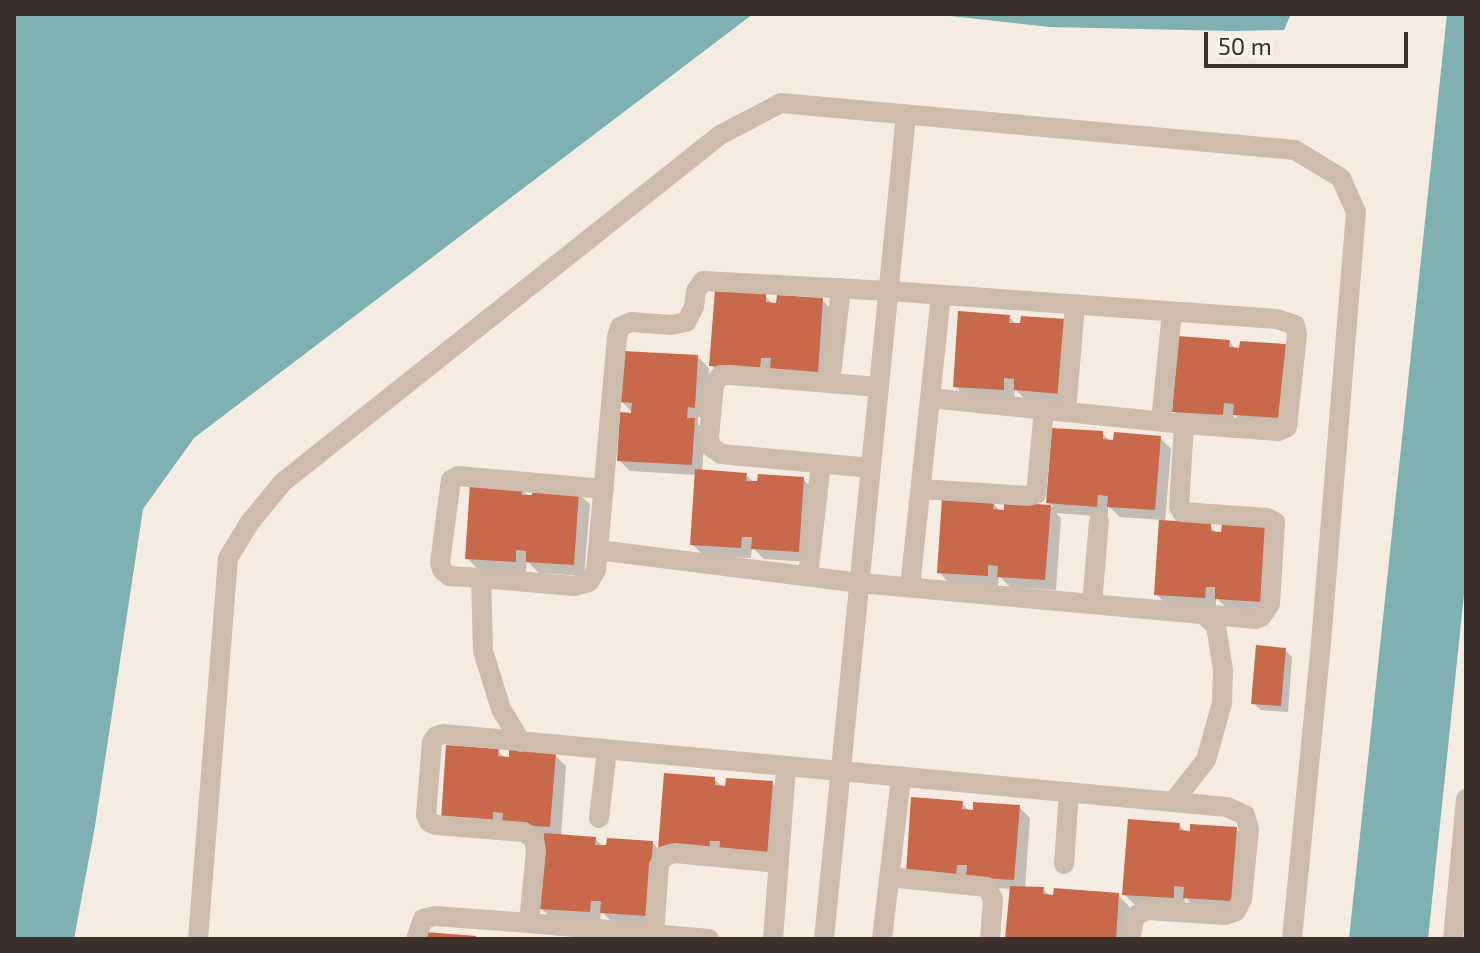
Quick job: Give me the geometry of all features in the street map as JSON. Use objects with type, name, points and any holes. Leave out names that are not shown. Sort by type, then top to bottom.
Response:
[{"type":"street","points":[[198,939],[228,558],[250,522],[283,482],[720,135],[781,103],[1295,150],[1341,178],[1356,212],[1326,643],[1292,939]]},
{"type":"street","points":[[824,939],[906,115]]},
{"type":"street","points":[[604,489],[458,476],[451,480],[440,563],[449,576],[574,586],[589,582],[596,570],[604,489],[617,337],[620,327],[631,322],[671,325],[686,322],[694,307],[696,291],[703,281],[889,291],[1286,320],[1295,325],[1297,335],[1287,427],[1278,431],[930,398]]},
{"type":"street","points":[[830,383],[841,288]]},
{"type":"street","points":[[910,587],[941,295]]},
{"type":"street","points":[[1066,412],[1075,305]]},
{"type":"street","points":[[1161,421],[1172,312]]},
{"type":"street","points":[[871,468],[721,454],[711,447],[709,437],[714,384],[721,375],[731,375],[879,387]]},
{"type":"street","points":[[921,489],[1036,494],[1044,410]]},
{"type":"street","points":[[598,550],[860,583],[1256,619],[1268,611],[1275,522],[1267,518],[1187,514],[1180,510],[1184,424]]},
{"type":"street","points":[[808,576],[821,463]]},
{"type":"street","points":[[1092,604],[1099,521]]},
{"type":"street","points":[[481,578],[483,651],[501,709],[521,742]]},
{"type":"street","points":[[1173,802],[1206,760],[1222,703],[1223,670],[1216,626],[1203,614]]},
{"type":"street","points":[[529,923],[536,851],[534,839],[524,832],[429,822],[426,815],[432,742],[436,736],[443,734],[1227,807],[1245,815],[1249,829],[1242,899],[1236,911],[1230,914],[1147,910],[1135,916],[1130,939]]},
{"type":"street","points":[[599,818],[607,750]]},
{"type":"street","points":[[773,939],[786,768]]},
{"type":"street","points":[[882,939],[901,778]]},
{"type":"street","points":[[1064,864],[1069,792]]},
{"type":"street","points":[[1453,939],[1466,799]]},
{"type":"street","points":[[641,935],[659,865],[669,853],[779,863]]},
{"type":"street","points":[[889,877],[987,887],[993,899],[990,939]]},
{"type":"street","points":[[416,939],[423,919],[435,916],[529,923],[550,932],[709,939]]},
{"type":"water","points":[[14,14],[753,14],[194,438],[143,509],[95,826],[74,939],[14,939]]},
{"type":"water","points":[[933,14],[1291,14],[1284,30],[1232,31],[1050,27]]},
{"type":"water","points":[[1447,14],[1466,14],[1466,575],[1428,939],[1349,939]]},
{"type":"building","points":[[715,290],[766,294],[766,302],[776,303],[777,295],[823,298],[818,373],[770,370],[771,358],[761,358],[760,369],[709,366]]},
{"type":"building","points":[[958,311],[1010,315],[1009,323],[1020,323],[1021,316],[1067,319],[1061,394],[1014,390],[1014,379],[1004,378],[1004,390],[953,387]]},
{"type":"building","points":[[1178,336],[1230,340],[1229,347],[1239,348],[1240,341],[1286,344],[1281,418],[1233,415],[1234,404],[1224,403],[1223,415],[1172,412]]},
{"type":"building","points":[[623,351],[698,355],[695,408],[688,407],[687,418],[695,418],[692,465],[617,461],[620,412],[631,413],[632,403],[620,402]]},
{"type":"building","points":[[1052,428],[1103,431],[1103,439],[1113,440],[1114,432],[1161,436],[1155,510],[1107,507],[1108,496],[1098,495],[1097,507],[1046,503]]},
{"type":"building","points":[[695,469],[747,473],[746,481],[757,481],[758,474],[804,477],[799,552],[751,549],[752,537],[742,537],[741,548],[690,545]]},
{"type":"building","points":[[470,483],[522,487],[522,495],[532,495],[533,488],[579,491],[574,565],[526,562],[526,551],[516,550],[516,562],[465,559]]},
{"type":"building","points":[[942,498],[994,502],[993,509],[1004,510],[1004,502],[1051,505],[1045,580],[997,577],[998,566],[988,565],[988,576],[937,573]]},
{"type":"building","points":[[1159,520],[1211,523],[1211,531],[1221,532],[1222,524],[1268,527],[1263,602],[1215,599],[1215,587],[1206,587],[1205,598],[1154,595]]},
{"type":"building","points":[[1256,645],[1286,648],[1281,706],[1251,704]]},
{"type":"building","points":[[446,745],[499,749],[498,756],[509,757],[509,749],[556,753],[550,827],[502,824],[503,813],[493,812],[493,824],[441,820]]},
{"type":"building","points":[[664,773],[715,777],[715,785],[725,786],[726,778],[773,781],[767,856],[719,853],[720,841],[710,841],[709,852],[658,849]]},
{"type":"building","points":[[911,797],[963,801],[962,809],[973,810],[973,802],[1020,805],[1014,880],[966,877],[967,865],[957,865],[956,876],[906,873]]},
{"type":"building","points":[[1128,819],[1180,823],[1179,830],[1190,831],[1190,824],[1237,827],[1231,901],[1183,898],[1184,887],[1174,886],[1174,898],[1122,895]]},
{"type":"building","points":[[544,833],[596,837],[595,845],[606,845],[607,838],[653,841],[648,916],[600,913],[601,901],[591,901],[590,912],[539,909]]},
{"type":"building","points":[[1010,886],[1044,887],[1043,894],[1053,895],[1054,888],[1119,893],[1116,939],[1005,939]]},
{"type":"building","points":[[425,932],[476,936],[476,939],[424,939]]}]
